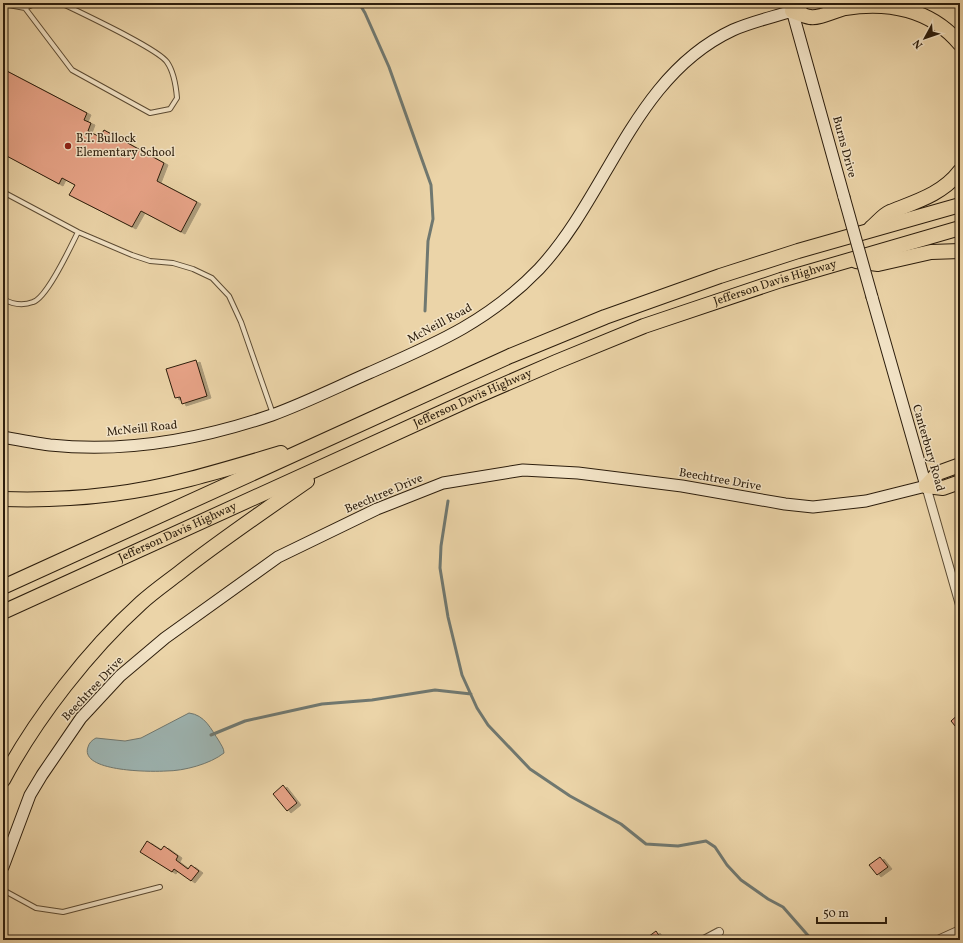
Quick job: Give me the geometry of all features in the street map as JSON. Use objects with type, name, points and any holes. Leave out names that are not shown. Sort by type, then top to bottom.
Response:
[{"type":"highway","points":[[794,6],[811,18],[845,8],[888,5],[907,9],[939,23],[960,44]]},
{"type":"highway","points":[[867,232],[889,213],[934,194],[960,171]]},
{"type":"highway","name":"Jefferson Davis Highway","points":[[3,587],[510,356],[604,317],[720,276],[960,205]]},
{"type":"highway","name":"Jefferson Davis Highway","points":[[3,612],[542,368],[644,326],[781,280],[960,228]]},
{"type":"highway","points":[[850,260],[878,264],[932,252],[960,251]]},
{"type":"highway","points":[[3,498],[60,499],[153,487],[190,479],[324,442]]},
{"type":"highway","points":[[3,780],[12,762],[58,696],[96,649],[141,603],[222,539],[337,460]]},
{"type":"highway","points":[[926,486],[938,473],[960,465]]},
{"type":"highway","points":[[926,486],[943,488],[960,482]]},
{"type":"street","name":"Burns Drive","points":[[794,6],[872,297]]},
{"type":"street","name":"McNeill Road","points":[[3,437],[52,445],[114,447],[174,440],[222,430],[273,414],[436,343],[472,325],[506,300],[539,268],[569,232],[642,112],[660,88],[673,74],[706,46],[734,30],[794,6]]},
{"type":"street","name":"Canterbury Road","points":[[872,297],[960,605]]},
{"type":"street","name":"Beechtree Drive","points":[[3,867],[30,795],[42,774],[81,718],[120,676],[165,638],[278,557],[376,509],[443,483],[524,470],[578,473],[675,485],[785,504],[813,507],[866,501],[926,486]]},
{"type":"street","points":[[938,940],[960,930]]},
{"type":"street","points":[[704,940],[719,932]]},
{"type":"lane","points":[[3,4],[26,8],[37,3]]},
{"type":"lane","points":[[26,8],[72,70],[150,113],[170,109],[177,98],[176,84],[167,62],[150,49],[62,3]]},
{"type":"lane","points":[[3,192],[78,232],[132,256],[150,261],[173,263],[193,269],[212,278],[229,296],[241,322],[273,414]]},
{"type":"lane","points":[[3,299],[12,304],[34,302],[47,290],[78,232]]},
{"type":"lane","points":[[3,890],[36,908],[63,912],[160,887]]},
{"type":"water","points":[[189,713],[195,714],[207,723],[224,750],[224,753],[212,760],[196,766],[173,771],[118,769],[105,766],[94,761],[88,755],[88,746],[96,738],[125,741],[141,738]]},
{"type":"building","name":"B.T. Bullock Elementary School","points":[[3,69],[87,113],[84,120],[91,123],[88,131],[100,137],[104,130],[164,163],[157,181],[197,202],[181,232],[141,211],[132,227],[69,195],[75,185],[62,178],[59,184],[3,154]]},
{"type":"building","points":[[196,360],[207,396],[182,404],[180,397],[175,398],[166,369]]},
{"type":"building","points":[[960,713],[960,732],[951,721]]},
{"type":"building","points":[[283,785],[297,803],[287,811],[273,794]]},
{"type":"building","points":[[147,841],[161,850],[164,846],[178,856],[176,860],[188,869],[191,865],[199,871],[191,881],[174,869],[172,872],[140,852]]},
{"type":"building","points":[[880,857],[888,867],[877,875],[869,865]]},
{"type":"building","points":[[656,931],[662,940],[644,940]]},
{"type":"waterway","points":[[359,3],[389,67],[431,185],[433,219],[428,241],[425,311]]},
{"type":"waterway","points":[[448,501],[441,546],[440,568],[448,617],[462,675],[477,708],[488,725],[530,769],[570,796],[621,824],[646,844],[678,846],[706,841],[715,847],[727,865],[741,880],[768,899],[783,907],[812,940]]},
{"type":"waterway","points":[[211,735],[245,721],[322,704],[372,700],[435,690],[471,694]]},
{"type":"place","name":"B.T. Bullock Elementary School","points":[[68,146]]}]
